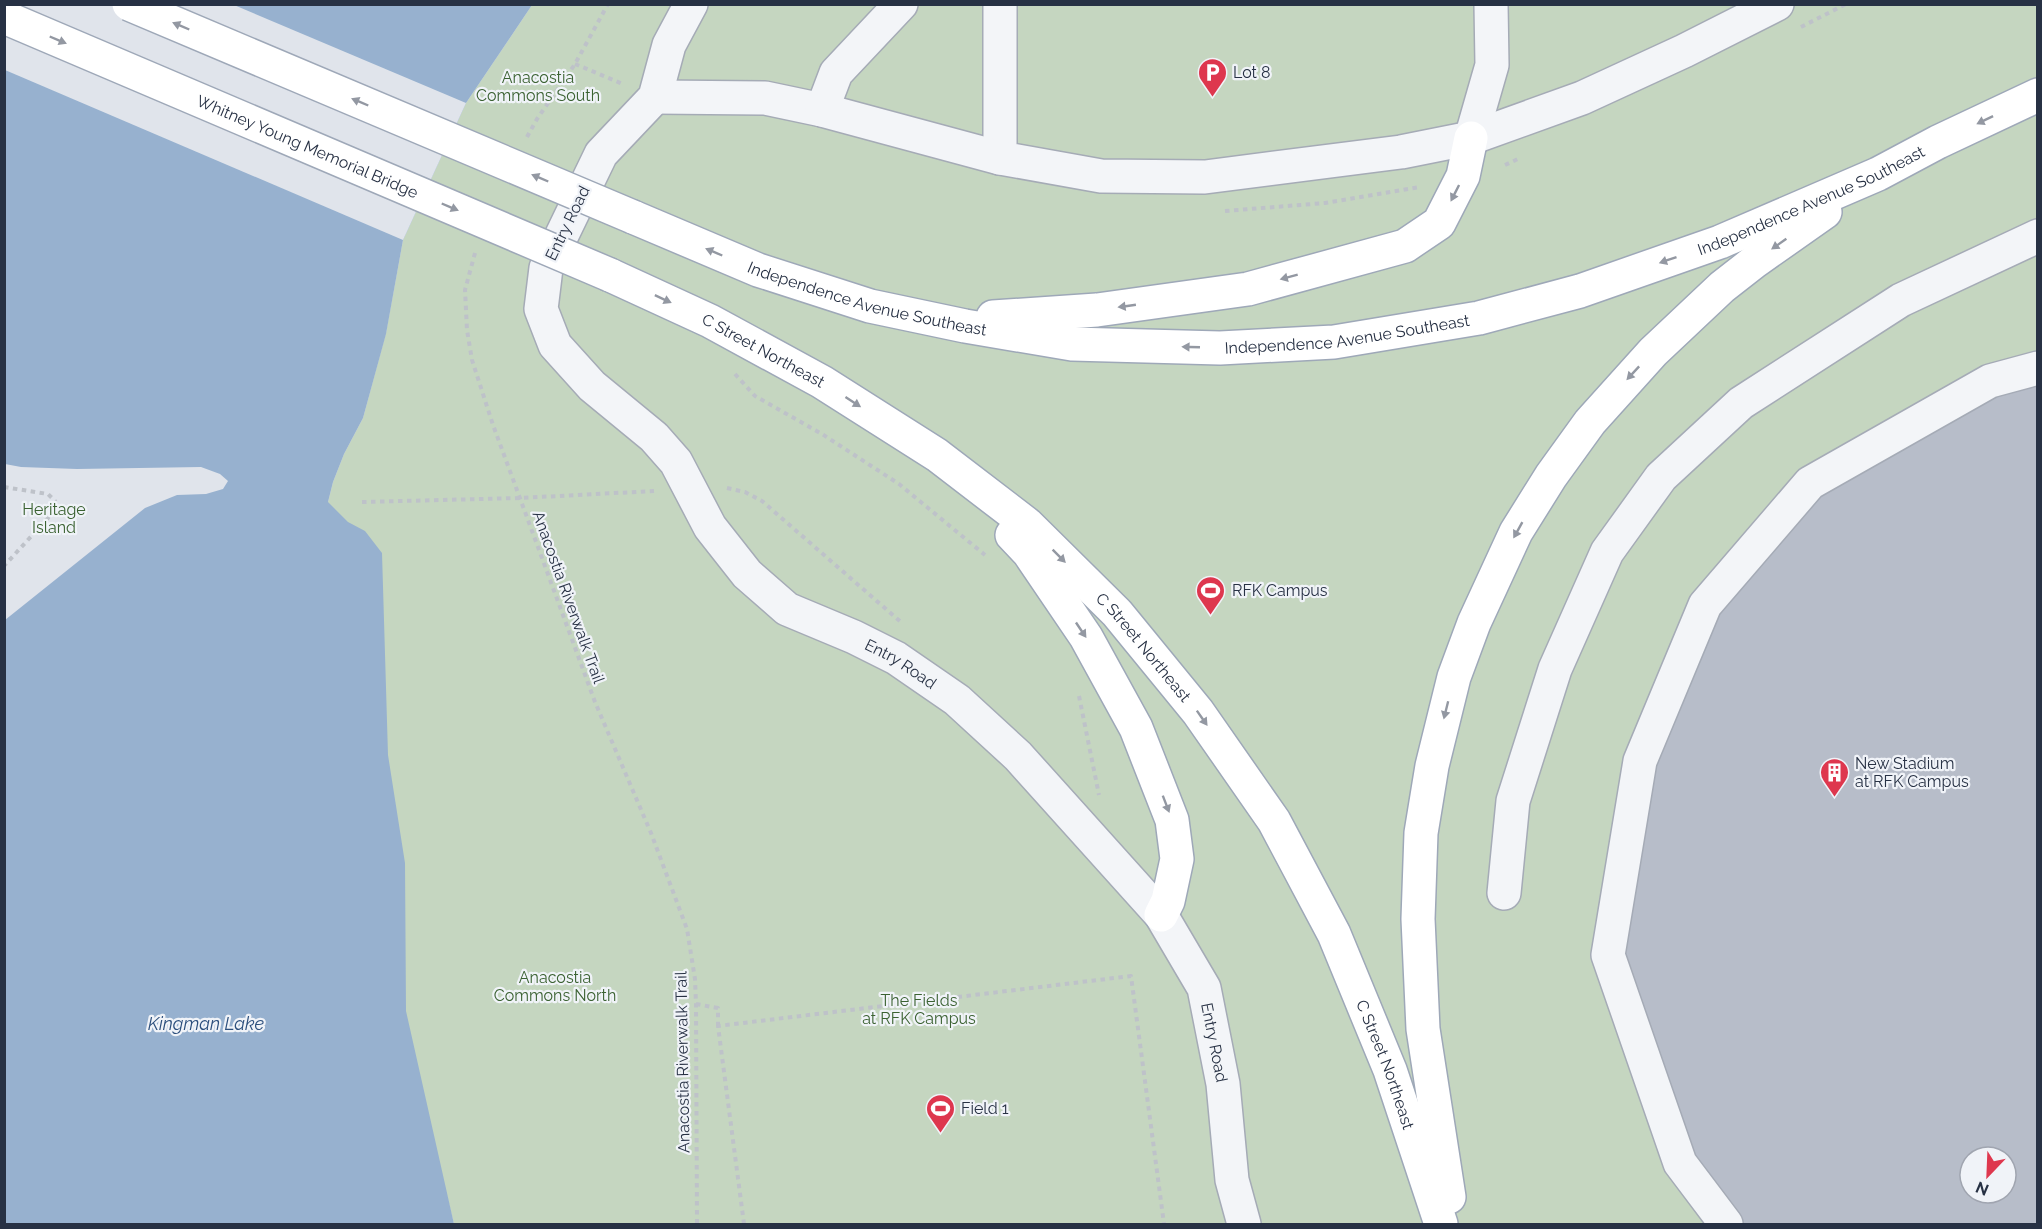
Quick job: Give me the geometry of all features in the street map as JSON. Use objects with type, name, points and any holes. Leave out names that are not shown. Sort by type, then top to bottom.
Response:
[{"type":"main road","points":[[129,4],[512,166]]},
{"type":"main road","name":"Whitney Young Memorial Bridge","points":[[4,17],[610,275]]},
{"type":"main road","name":"Independence Avenue Southeast","points":[[512,166],[758,270],[870,306],[965,326],[1072,344],[1220,348],[1334,342],[1479,318],[1580,291],[1720,242],[1878,174],[1938,142],[2037,95]]},
{"type":"main road","points":[[870,306],[998,317],[1097,310],[1248,289],[1405,246],[1440,223],[1463,176],[1471,138]]},
{"type":"main road","points":[[1454,1224],[1423,1029],[1418,919],[1421,833],[1432,766],[1454,677],[1474,623],[1516,532],[1551,476],[1590,422],[1680,326],[1722,288],[1754,262],[1878,174]]},
{"type":"main road","name":"C Street Northeast","points":[[610,275],[710,321],[822,382],[937,455],[1027,524],[1117,613],[1198,712],[1274,821],[1334,934],[1390,1070],[1441,1224]]},
{"type":"main road","points":[[937,455],[1029,553],[1086,637],[1136,728],[1172,820],[1177,859],[1168,901],[1161,915]]},
{"type":"street","points":[[691,4],[669,45],[655,97],[765,98],[822,110],[1000,158],[1101,176],[1205,177],[1401,152],[1471,138],[1582,98],[1684,51],[1777,4]]},
{"type":"street","points":[[822,110],[836,73],[901,4]]},
{"type":"street","points":[[1000,4],[1000,158]]},
{"type":"street","points":[[1471,138],[1492,65],[1491,4]]},
{"type":"street","name":"Entry Road","points":[[655,97],[601,154],[546,268],[541,309],[555,345],[592,386],[654,436],[676,462],[710,528],[747,574],[787,609],[897,658],[957,700],[1017,756],[1161,915],[1204,988],[1223,1084],[1232,1180],[1244,1224]]},
{"type":"street","points":[[1504,893],[1513,801],[1555,669],[1607,552],[1661,477],[1741,403],[1901,300],[2037,236]]},
{"type":"street","points":[[1726,1224],[1680,1163],[1608,955],[1640,761],[1705,605],[1810,483],[1990,381],[2037,368]]},
{"type":"path","points":[[512,166],[537,119],[576,64],[608,4]]},
{"type":"path","name":"Anacostia Riverwalk Trail","points":[[476,249],[465,290],[466,330],[472,360],[492,425],[595,702],[651,833],[687,929],[695,979],[696,1004],[697,1224]]},
{"type":"path","points":[[735,374],[755,396],[822,434],[899,484],[988,558]]},
{"type":"path","points":[[4,487],[48,494],[55,501],[55,506],[48,518],[4,566]]},
{"type":"path","points":[[362,502],[520,498],[662,490]]},
{"type":"path","points":[[1077,687],[1101,806]]},
{"type":"path","points":[[718,1026],[1131,976],[1164,1224]]},
{"type":"path","points":[[696,1004],[718,1008],[718,1026],[744,1224]]},
{"type":"green space","name":"RFK Campus","points":[[532,5],[2037,5],[2037,1224],[454,1224],[440,1167],[265,1072],[328,502],[344,454],[363,418],[386,333],[403,240],[466,103]]},
{"type":"water","name":"Kingman Lake","points":[[5,5],[532,5],[466,103],[403,240],[386,334],[363,418],[344,454],[328,502],[348,522],[365,531],[382,553],[388,755],[405,863],[406,1011],[454,1224],[5,1224],[5,620],[145,508],[177,495],[206,494],[223,489],[228,481],[220,474],[201,467],[77,469],[21,467],[5,464]]},
{"type":"pier","points":[[5,5],[234,5],[466,103],[403,240],[5,70]]},
{"type":"building","name":"New Stadium at RFK Campus","points":[[2038,374],[2038,1224],[1714,1224],[1619,963],[1662,693],[1786,514],[1970,395]]},
{"type":"place","name":"Lot 8","points":[[1212,98]]},
{"type":"place","name":"RFK Campus","points":[[1211,616]]},
{"type":"place","name":"New Stadium at RFK Campus","points":[[1834,798]]},
{"type":"place","name":"Field 1","points":[[940,1134]]},
{"type":"park label","name":"Anacostia Commons South","points":[[538,86]]},
{"type":"park label","name":"Heritage Island","points":[[54,518]]},
{"type":"park label","name":"Anacostia Commons North","points":[[555,986]]},
{"type":"park label","name":"The Fields at RFK Campus","points":[[919,1009]]}]
